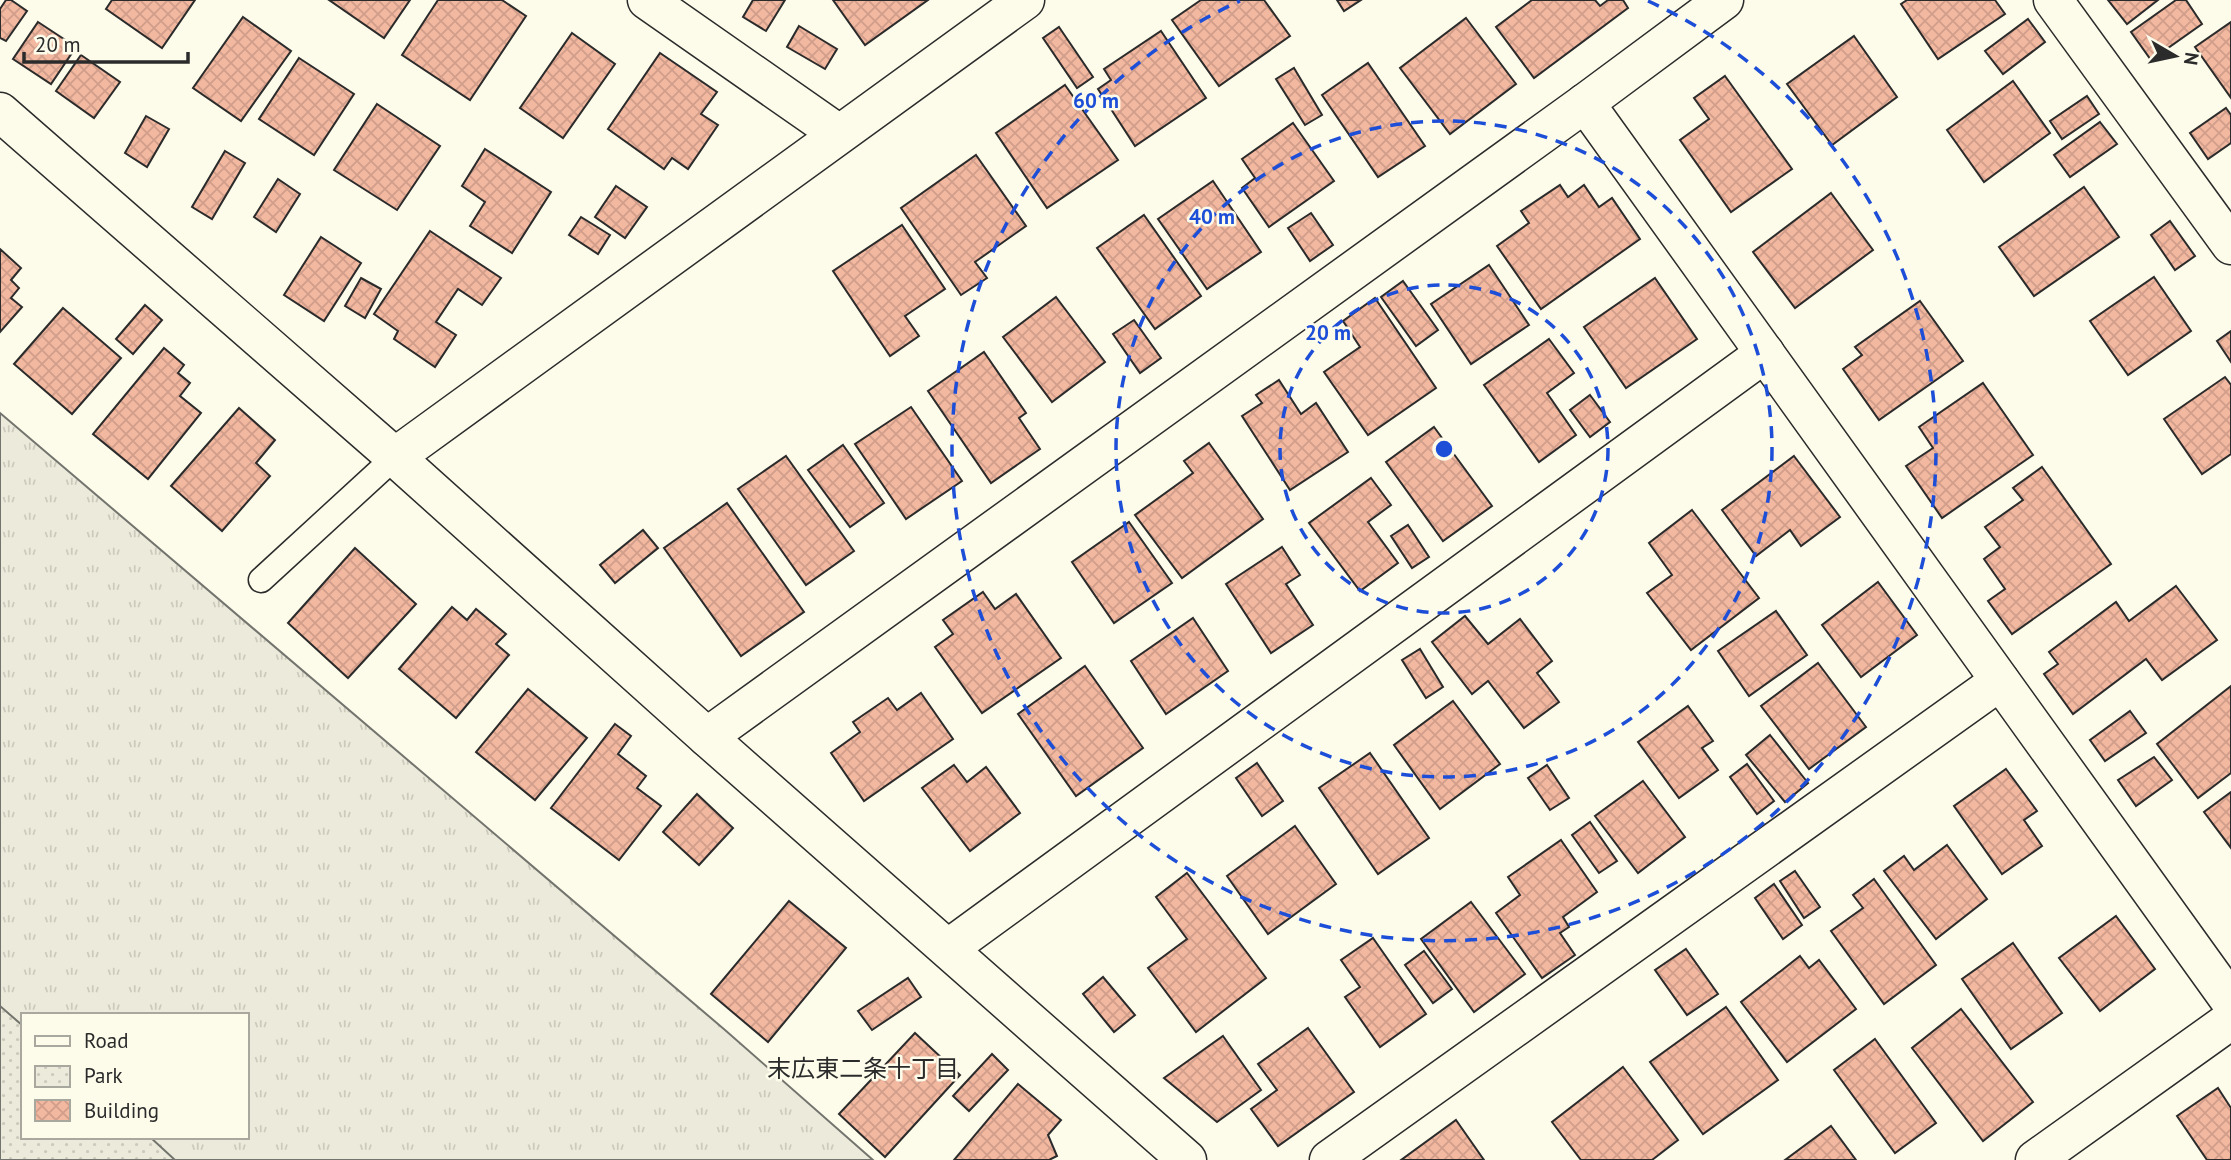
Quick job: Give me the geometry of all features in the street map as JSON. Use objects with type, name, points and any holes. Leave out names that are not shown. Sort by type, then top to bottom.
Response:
[{"type":"street","points":[[647,0],[839,134]]},
{"type":"street","points":[[395,457],[1025,0]]},
{"type":"street","points":[[2053,0],[2231,244]]},
{"type":"street","points":[[707,737],[1586,103],[1714,3]]},
{"type":"street","points":[[1586,103],[2231,1002]]},
{"type":"street","points":[[0,112],[395,457],[707,737],[1187,1160]]},
{"type":"street","points":[[949,948],[1765,354]]},
{"type":"street","points":[[1329,1160],[2000,681]]},
{"type":"street","points":[[2035,1160],[2231,1020]]},
{"type":"lane","points":[[261,580],[395,457]]},
{"type":"green space","points":[[0,413],[725,1030],[873,1160],[0,1160]]},
{"type":"green space","points":[[0,1006],[21,1024],[21,1139],[152,1139],[175,1160],[0,1160]]},
{"type":"building","points":[[6,0],[11,0],[27,11],[6,41],[0,38],[0,9]]},
{"type":"building","points":[[112,0],[195,0],[162,48],[106,9]]},
{"type":"building","points":[[329,0],[410,0],[384,38]]},
{"type":"building","points":[[438,0],[502,0],[526,16],[470,100],[402,55]]},
{"type":"building","points":[[753,0],[785,0],[766,31],[743,17]]},
{"type":"building","points":[[833,0],[928,0],[865,45]]},
{"type":"building","points":[[1201,0],[1264,0],[1290,36],[1219,86],[1172,20]]},
{"type":"building","points":[[1337,0],[1361,0],[1344,11]]},
{"type":"building","points":[[1532,0],[1595,0],[1600,6],[1608,0],[1623,0],[1628,8],[1534,78],[1496,27]]},
{"type":"building","points":[[1907,0],[1995,0],[2005,14],[1938,59],[1901,4]]},
{"type":"building","points":[[2108,0],[2158,0],[2127,24]]},
{"type":"building","points":[[2176,0],[2186,0],[2202,24],[2151,60],[2131,32]]},
{"type":"building","points":[[243,17],[291,51],[241,121],[193,88]]},
{"type":"building","points":[[1466,18],[1516,84],[1450,134],[1400,68]]},
{"type":"building","points":[[2028,19],[2045,42],[2003,74],[1985,51]]},
{"type":"building","points":[[38,22],[76,47],[51,84],[13,59]]},
{"type":"building","points":[[2231,22],[2231,98],[2195,47]]},
{"type":"building","points":[[799,26],[837,49],[825,69],[787,47]]},
{"type":"building","points":[[1059,27],[1093,77],[1077,88],[1043,38]]},
{"type":"building","points":[[1161,31],[1206,98],[1135,146],[1098,89],[1111,80],[1104,69]]},
{"type":"building","points":[[572,33],[615,64],[563,138],[520,108]]},
{"type":"building","points":[[1854,36],[1897,97],[1832,145],[1787,84]]},
{"type":"building","points":[[660,53],[717,92],[701,114],[718,125],[688,169],[672,158],[664,169],[608,129]]},
{"type":"building","points":[[81,55],[120,82],[94,118],[56,91]]},
{"type":"building","points":[[299,58],[354,94],[314,155],[259,119]]},
{"type":"building","points":[[1368,63],[1425,146],[1378,177],[1322,95]]},
{"type":"building","points":[[1294,68],[1322,115],[1305,125],[1276,79]]},
{"type":"building","points":[[1725,76],[1792,169],[1731,212],[1680,140],[1709,119],[1694,98]]},
{"type":"building","points":[[2013,81],[2050,133],[1984,182],[1947,130]]},
{"type":"building","points":[[1065,85],[1118,160],[1047,208],[996,133]]},
{"type":"building","points":[[2087,96],[2099,114],[2062,139],[2050,121]]},
{"type":"building","points":[[377,104],[440,146],[397,210],[334,170]]},
{"type":"building","points":[[2226,108],[2231,115],[2231,143],[2208,159],[2190,133]]},
{"type":"building","points":[[146,116],[169,129],[147,167],[125,153]]},
{"type":"building","points":[[2100,122],[2117,144],[2070,177],[2054,155]]},
{"type":"building","points":[[1293,123],[1334,181],[1269,227],[1242,188],[1255,178],[1242,159]]},
{"type":"building","points":[[485,149],[551,192],[512,253],[470,226],[485,202],[462,186]]},
{"type":"building","points":[[225,151],[245,163],[212,219],[192,207]]},
{"type":"building","points":[[976,155],[1026,226],[975,262],[987,278],[961,295],[901,208]]},
{"type":"building","points":[[278,179],[300,194],[276,232],[254,217]]},
{"type":"building","points":[[1213,181],[1261,252],[1207,289],[1158,219]]},
{"type":"building","points":[[1560,185],[1568,197],[1584,185],[1599,207],[1612,198],[1640,239],[1541,309],[1497,246],[1529,223],[1521,211]]},
{"type":"building","points":[[616,186],[647,207],[625,238],[595,217]]},
{"type":"building","points":[[2084,187],[2119,237],[2034,296],[1999,247]]},
{"type":"building","points":[[1831,193],[1873,250],[1795,308],[1753,252]]},
{"type":"building","points":[[1311,213],[1333,245],[1310,261],[1288,228]]},
{"type":"building","points":[[1144,215],[1201,296],[1155,329],[1097,248]]},
{"type":"building","points":[[581,217],[610,235],[598,254],[569,235]]},
{"type":"building","points":[[2170,221],[2195,256],[2175,270],[2151,235]]},
{"type":"building","points":[[902,225],[945,289],[905,316],[919,336],[890,356],[833,271]]},
{"type":"building","points":[[430,231],[501,278],[482,305],[458,289],[436,322],[456,335],[435,367],[394,339],[398,331],[374,314]]},
{"type":"building","points":[[321,237],[361,263],[324,321],[284,295]]},
{"type":"building","points":[[0,249],[21,268],[11,280],[19,288],[11,298],[22,307],[0,332]]},
{"type":"building","points":[[1489,265],[1529,325],[1471,364],[1431,304]]},
{"type":"building","points":[[2154,277],[2191,331],[2128,375],[2090,321]]},
{"type":"building","points":[[361,278],[381,289],[365,318],[345,306]]},
{"type":"building","points":[[1655,278],[1697,339],[1626,388],[1584,327]]},
{"type":"building","points":[[1403,281],[1438,330],[1416,346],[1381,297]]},
{"type":"building","points":[[1056,297],[1105,362],[1052,402],[1003,337]]},
{"type":"building","points":[[1375,298],[1436,388],[1368,435],[1324,372],[1360,347],[1343,321]]},
{"type":"building","points":[[1920,301],[1963,361],[1879,420],[1843,369],[1862,355],[1855,347]]},
{"type":"building","points":[[145,305],[162,320],[133,354],[116,339]]},
{"type":"building","points":[[63,308],[121,358],[72,414],[14,364]]},
{"type":"building","points":[[1134,320],[1161,358],[1140,373],[1113,334]]},
{"type":"building","points":[[2231,331],[2231,362],[2217,341]]},
{"type":"building","points":[[1549,339],[1574,373],[1547,393],[1576,435],[1539,462],[1484,385]]},
{"type":"building","points":[[164,348],[184,365],[178,373],[190,383],[180,396],[201,413],[148,479],[93,434]]},
{"type":"building","points":[[984,352],[1026,413],[1019,418],[1040,449],[991,483],[928,391]]},
{"type":"building","points":[[2225,377],[2231,385],[2231,454],[2202,474],[2164,419]]},
{"type":"building","points":[[1279,380],[1301,414],[1316,403],[1348,452],[1290,490],[1242,416],[1262,403],[1256,395]]},
{"type":"building","points":[[1983,383],[2033,455],[1942,518],[1906,466],[1933,448],[1919,427]]},
{"type":"building","points":[[1590,395],[1610,422],[1590,437],[1570,410]]},
{"type":"building","points":[[911,407],[962,481],[906,519],[855,444]]},
{"type":"building","points":[[239,408],[275,440],[256,463],[270,476],[222,531],[171,486]]},
{"type":"building","points":[[1434,427],[1492,506],[1443,541],[1386,462]]},
{"type":"building","points":[[1209,443],[1263,519],[1182,578],[1135,515],[1193,473],[1184,461]]},
{"type":"building","points":[[843,445],[884,503],[850,527],[808,470]]},
{"type":"building","points":[[786,456],[854,551],[806,585],[738,489]]},
{"type":"building","points":[[1794,456],[1840,517],[1801,546],[1790,530],[1756,556],[1722,510]]},
{"type":"building","points":[[2042,467],[2111,564],[2012,634],[1988,601],[2005,589],[1984,559],[2000,547],[1985,527],[2023,500],[2013,488]]},
{"type":"building","points":[[1371,478],[1391,505],[1368,522],[1398,563],[1360,591],[1309,523]]},
{"type":"building","points":[[727,503],[804,612],[741,656],[664,548]]},
{"type":"building","points":[[1692,510],[1759,598],[1691,650],[1647,593],[1672,575],[1649,543]]},
{"type":"building","points":[[1129,522],[1172,583],[1114,623],[1072,562]]},
{"type":"building","points":[[1408,525],[1429,557],[1412,568],[1391,536]]},
{"type":"building","points":[[643,530],[658,548],[615,583],[600,565]]},
{"type":"building","points":[[1282,547],[1300,575],[1286,584],[1313,625],[1271,653],[1226,584]]},
{"type":"building","points":[[355,548],[416,604],[348,678],[288,623]]},
{"type":"building","points":[[1878,582],[1917,635],[1861,677],[1822,625]]},
{"type":"building","points":[[2176,586],[2217,640],[2162,680],[2146,659],[2073,714],[2044,674],[2058,664],[2049,652],[2116,602],[2129,621]]},
{"type":"building","points":[[983,592],[995,609],[1016,594],[1061,658],[982,713],[935,647],[953,634],[943,620]]},
{"type":"building","points":[[452,607],[467,620],[476,609],[506,634],[496,644],[509,655],[456,718],[399,669]]},
{"type":"building","points":[[1776,611],[1807,655],[1749,696],[1718,651]]},
{"type":"building","points":[[1465,616],[1488,644],[1520,619],[1552,661],[1537,673],[1559,702],[1524,728],[1488,681],[1472,694],[1432,642]]},
{"type":"building","points":[[1193,618],[1228,671],[1166,714],[1131,661]]},
{"type":"building","points":[[1420,649],[1443,687],[1426,698],[1402,660]]},
{"type":"building","points":[[1818,663],[1866,727],[1809,769],[1761,706]]},
{"type":"building","points":[[1085,666],[1143,748],[1076,796],[1018,714]]},
{"type":"building","points":[[2231,686],[2231,773],[2198,798],[2157,744]]},
{"type":"building","points":[[528,689],[587,738],[535,800],[476,752]]},
{"type":"building","points":[[921,693],[953,739],[864,801],[831,753],[860,732],[853,722],[888,698],[897,710]]},
{"type":"building","points":[[1453,701],[1500,764],[1440,809],[1394,745]]},
{"type":"building","points":[[1688,706],[1713,741],[1702,748],[1718,770],[1679,798],[1638,742]]},
{"type":"building","points":[[2130,711],[2146,733],[2105,761],[2090,740]]},
{"type":"building","points":[[615,724],[631,736],[618,754],[646,776],[637,788],[661,806],[619,860],[551,808]]},
{"type":"building","points":[[1770,735],[1808,783],[1785,802],[1746,755]]},
{"type":"building","points":[[1370,753],[1429,838],[1378,874],[1319,788]]},
{"type":"building","points":[[2154,757],[2172,780],[2136,806],[2118,780]]},
{"type":"building","points":[[1257,763],[1283,801],[1262,816],[1236,778]]},
{"type":"building","points":[[1747,764],[1774,801],[1757,814],[1730,777]]},
{"type":"building","points":[[954,765],[967,782],[986,767],[1020,813],[970,851],[922,788]]},
{"type":"building","points":[[1547,765],[1569,798],[1550,810],[1528,778]]},
{"type":"building","points":[[2006,769],[2037,811],[2024,820],[2042,846],[2002,874],[1954,806]]},
{"type":"building","points":[[1643,781],[1685,837],[1638,873],[1595,816]]},
{"type":"building","points":[[2231,792],[2231,848],[2204,812]]},
{"type":"building","points":[[697,794],[733,828],[699,865],[663,832]]},
{"type":"building","points":[[1590,822],[1617,861],[1599,873],[1572,835]]},
{"type":"building","points":[[1295,826],[1336,884],[1268,934],[1227,876]]},
{"type":"building","points":[[1561,840],[1597,892],[1563,917],[1569,927],[1560,933],[1575,955],[1542,978],[1496,913],[1520,895],[1508,877]]},
{"type":"building","points":[[1947,845],[1987,899],[1936,939],[1884,871],[1904,856],[1914,870]]},
{"type":"building","points":[[1795,871],[1820,907],[1804,918],[1780,881]]},
{"type":"building","points":[[1187,873],[1266,978],[1196,1032],[1148,968],[1187,939],[1156,897]]},
{"type":"building","points":[[1874,879],[1936,965],[1884,1004],[1831,931],[1863,908],[1853,895]]},
{"type":"building","points":[[1774,884],[1802,925],[1783,939],[1755,898]]},
{"type":"building","points":[[789,901],[846,948],[768,1042],[711,994]]},
{"type":"building","points":[[1471,902],[1525,974],[1474,1012],[1421,939]]},
{"type":"building","points":[[2116,916],[2155,969],[2100,1011],[2059,958]]},
{"type":"building","points":[[1373,938],[1426,1014],[1380,1047],[1345,997],[1360,987],[1341,960]]},
{"type":"building","points":[[2013,943],[2062,1013],[2011,1049],[1962,979]]},
{"type":"building","points":[[1686,949],[1718,994],[1687,1015],[1655,970]]},
{"type":"building","points":[[1424,951],[1452,989],[1433,1003],[1405,965]]},
{"type":"building","points":[[1800,956],[1809,968],[1819,960],[1856,1009],[1787,1062],[1741,1002]]},
{"type":"building","points":[[1103,977],[1135,1015],[1114,1032],[1083,994]]},
{"type":"building","points":[[908,978],[921,997],[872,1030],[858,1011]]},
{"type":"building","points":[[1726,1007],[1778,1080],[1703,1134],[1650,1062]]},
{"type":"building","points":[[1961,1009],[2033,1102],[1983,1141],[1912,1048]]},
{"type":"building","points":[[1308,1028],[1354,1092],[1278,1146],[1251,1109],[1277,1090],[1258,1064]]},
{"type":"building","points":[[915,1033],[960,1075],[885,1157],[839,1114]]},
{"type":"building","points":[[1223,1036],[1261,1090],[1217,1122],[1164,1078]]},
{"type":"building","points":[[1875,1039],[1936,1123],[1895,1153],[1834,1070]]},
{"type":"building","points":[[992,1054],[1008,1070],[969,1111],[953,1096]]},
{"type":"building","points":[[1623,1067],[1678,1140],[1652,1160],[1581,1160],[1552,1122]]},
{"type":"building","points":[[1018,1084],[1061,1120],[1048,1135],[1057,1156],[1049,1160],[954,1160]]},
{"type":"building","points":[[2218,1088],[2231,1108],[2231,1160],[2207,1160],[2177,1116]]},
{"type":"building","points":[[1456,1120],[1484,1160],[1401,1160]]},
{"type":"building","points":[[1831,1126],[1856,1160],[1785,1160]]},
{"type":"district","name":"末広東二条十丁目","points":[[863,1068]]}]
